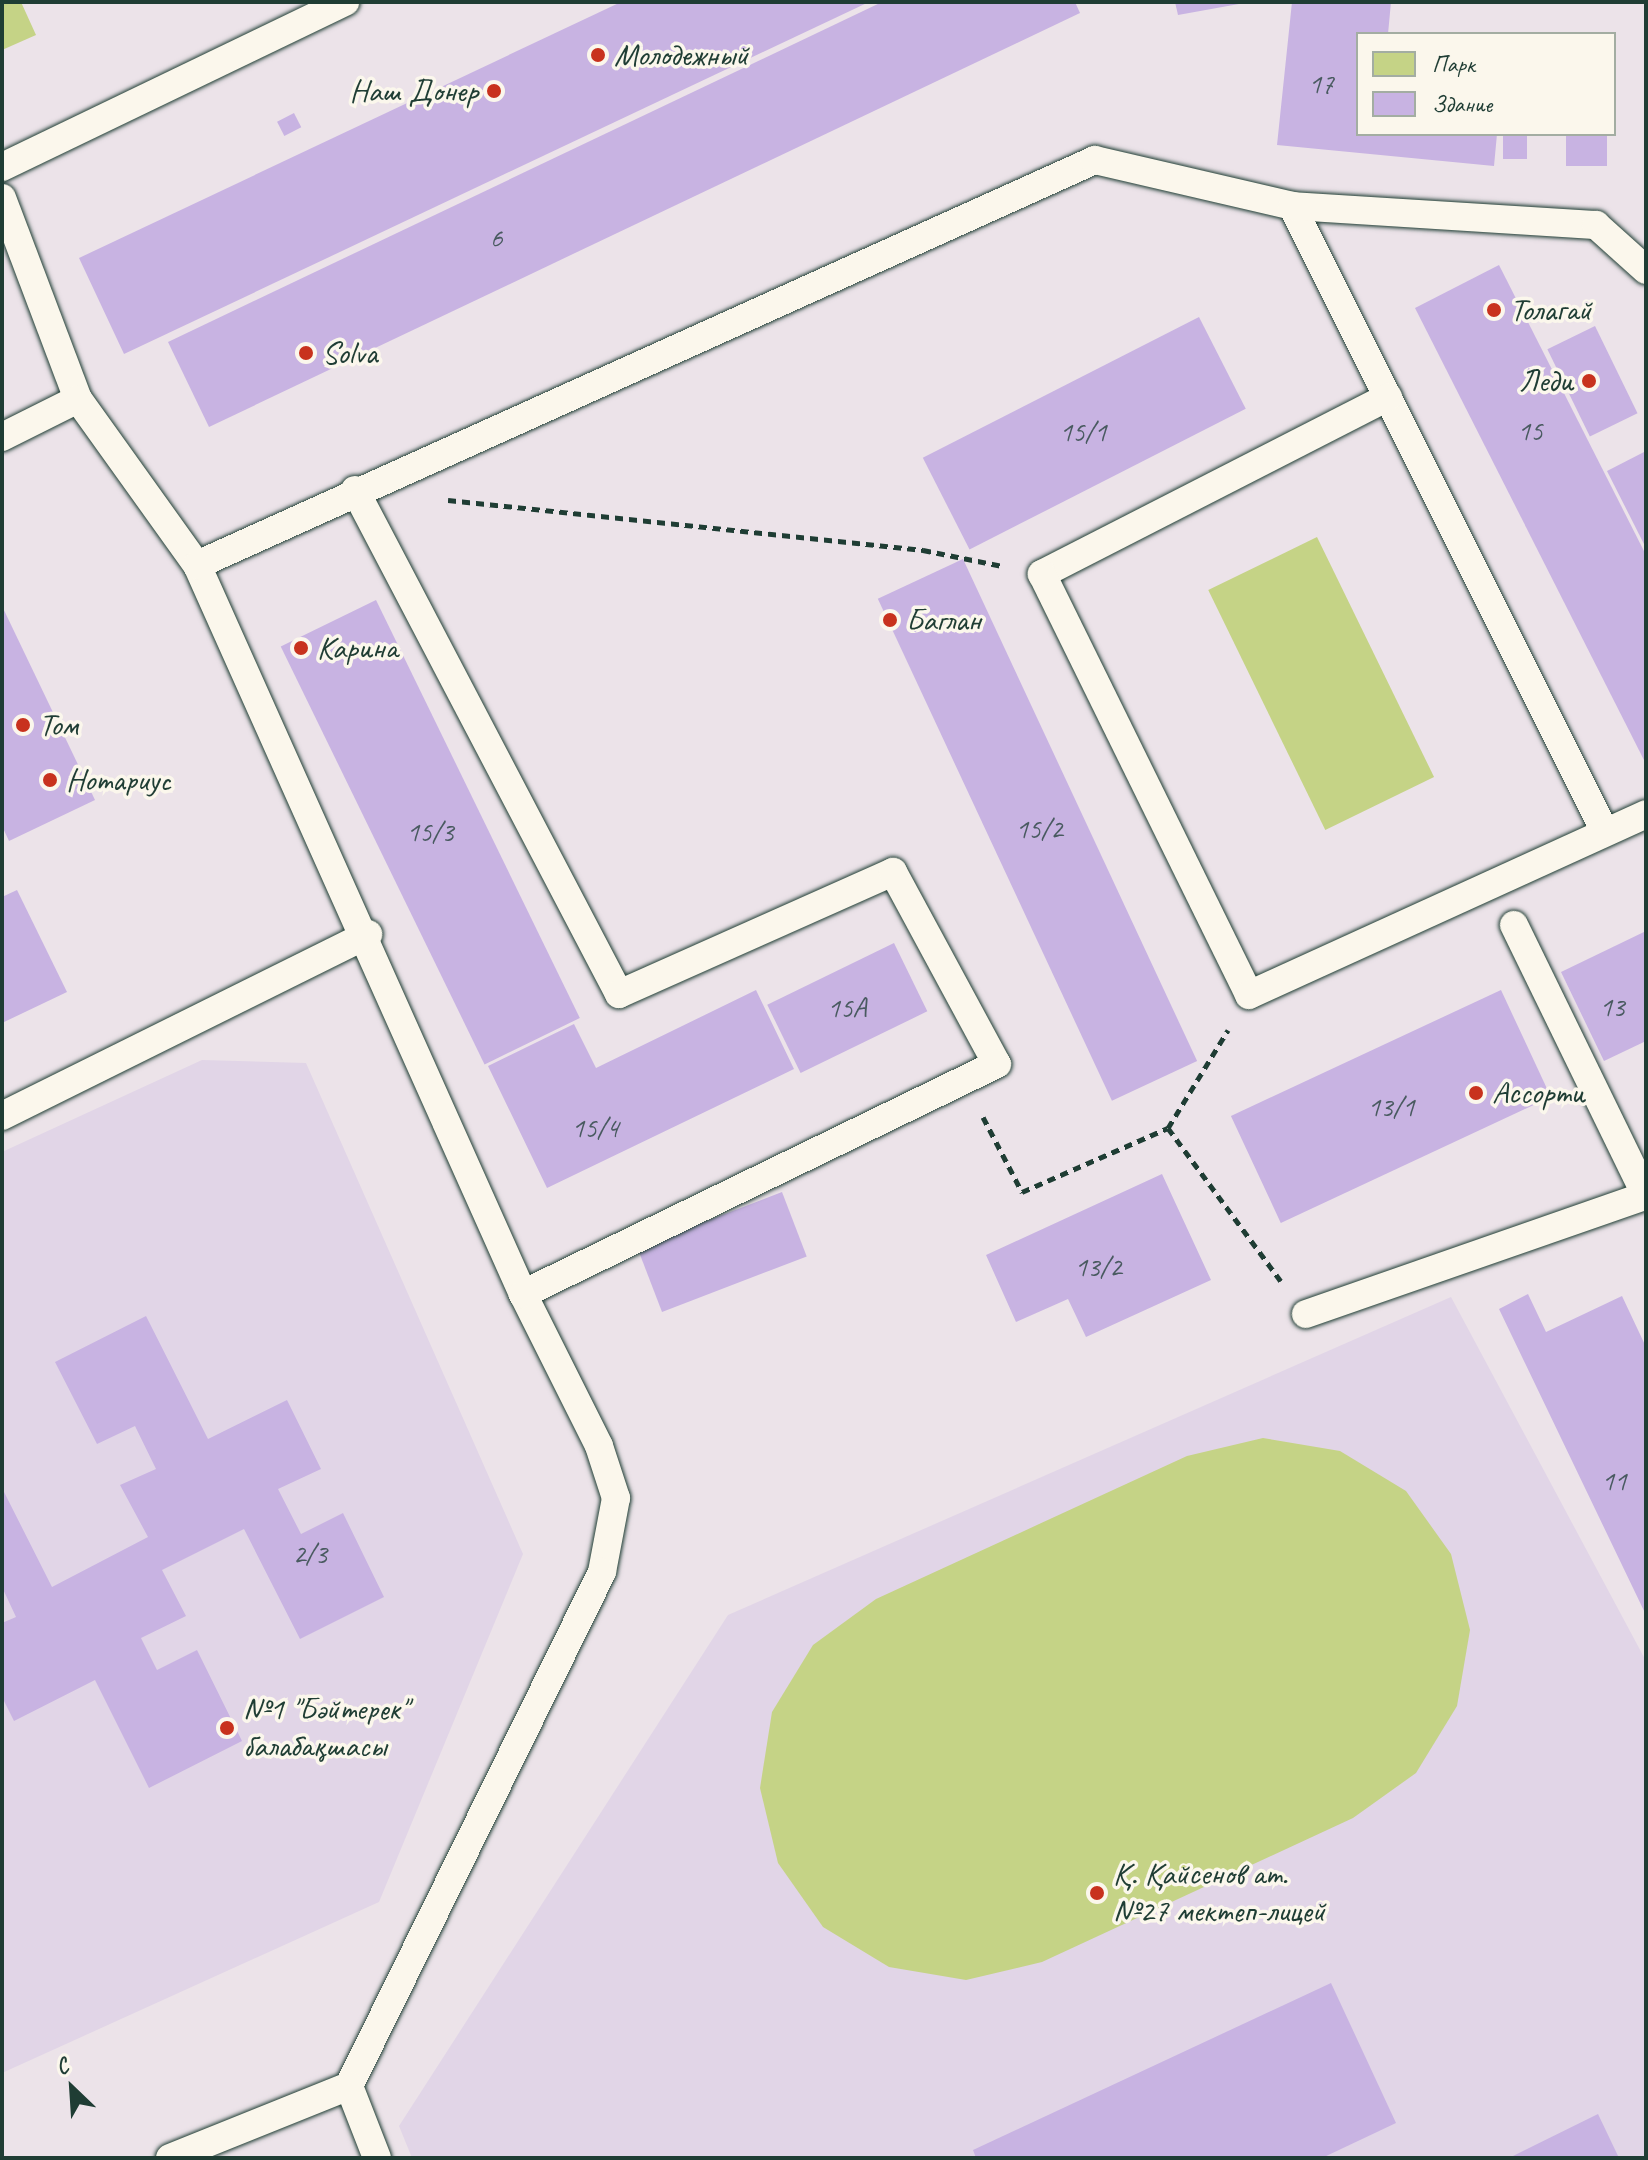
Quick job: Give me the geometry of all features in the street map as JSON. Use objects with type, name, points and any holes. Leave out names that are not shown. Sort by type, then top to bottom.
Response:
[{"type":"lane","points":[[2,167],[345,2]]},
{"type":"lane","points":[[197,565],[355,490],[1095,160],[1292,206],[1596,225],[1646,270]]},
{"type":"lane","points":[[2,198],[78,399],[197,565],[368,934],[523,1294],[599,1446],[616,1498],[602,1572],[349,2086],[170,2158]]},
{"type":"lane","points":[[1292,206],[1604,830]]},
{"type":"lane","points":[[1388,397],[1042,574],[1249,995],[1604,830],[1646,814]]},
{"type":"lane","points":[[2,437],[78,399]]},
{"type":"lane","points":[[355,490],[619,994],[893,872],[997,1064],[523,1294]]},
{"type":"lane","points":[[1306,1314],[1645,1196],[1514,925]]},
{"type":"lane","points":[[2,1116],[368,934]]},
{"type":"lane","points":[[349,2086],[377,2158]]},
{"type":"path","points":[[434,499],[923,550],[1042,574]]},
{"type":"path","points":[[965,1080],[1022,1192],[1168,1128],[1249,995]]},
{"type":"path","points":[[1168,1128],[1306,1314]]},
{"type":"shaded area","name":"№1 \"Бәйтерек\" балабақшасы","points":[[202,1060],[306,1063],[523,1554],[379,1902],[2,2073],[2,1152]]},
{"type":"shaded area","name":"Қ. Қайсенов ат. №27 мектеп-лицей","points":[[1451,1297],[1646,1661],[1646,2158],[412,2158],[399,2126],[728,1615]]},
{"type":"green space","points":[[2,2],[21,2],[36,35],[2,50]]},
{"type":"green space","points":[[1317,537],[1434,777],[1325,830],[1208,590]]},
{"type":"green space","points":[[1263,1438],[1340,1451],[1406,1491],[1451,1554],[1470,1630],[1457,1706],[1416,1773],[1353,1818],[1042,1962],[966,1980],[889,1967],[823,1927],[778,1863],[760,1788],[772,1712],[813,1645],[876,1599],[1187,1456]]},
{"type":"building","points":[[621,2],[869,2],[124,354],[79,258]]},
{"type":"building","points":[[882,2],[1075,2],[1080,13],[209,427],[168,342]]},
{"type":"building","points":[[1175,2],[1250,2],[1178,15]]},
{"type":"building","points":[[1292,2],[1391,2],[1388,32],[1356,32],[1356,136],[1497,136],[1494,166],[1277,145]]},
{"type":"building","points":[[294,113],[301,127],[284,136],[277,122]]},
{"type":"building","points":[[1503,136],[1527,136],[1527,159],[1503,159]]},
{"type":"building","points":[[1566,136],[1607,136],[1607,166],[1566,166]]},
{"type":"building","points":[[1499,265],[1646,555],[1646,764],[1415,308]]},
{"type":"building","points":[[1199,317],[1246,409],[970,550],[923,458]]},
{"type":"building","points":[[1595,326],[1638,413],[1590,436],[1547,349]]},
{"type":"building","points":[[1646,451],[1646,548],[1607,471]]},
{"type":"building","points":[[963,559],[1197,1061],[1112,1101],[878,599]]},
{"type":"building","points":[[376,600],[580,1018],[485,1064],[281,646]]},
{"type":"building","points":[[2,606],[95,800],[9,841],[2,826]]},
{"type":"building","points":[[17,890],[67,992],[2,1023],[2,897]]},
{"type":"building","points":[[1646,931],[1646,1041],[1604,1061],[1561,972]]},
{"type":"building","points":[[894,943],[927,1011],[801,1073],[767,1005]]},
{"type":"building","points":[[756,990],[794,1069],[547,1188],[488,1066],[574,1024],[596,1068]]},
{"type":"building","points":[[1501,990],[1551,1097],[1281,1223],[1231,1116]]},
{"type":"building","points":[[1162,1174],[1211,1280],[1086,1337],[1068,1299],[1016,1322],[986,1255]]},
{"type":"building","points":[[782,1192],[807,1256],[662,1312],[637,1248]]},
{"type":"building","points":[[1528,1294],[1546,1332],[1622,1296],[1646,1347],[1646,1615],[1499,1309]]},
{"type":"building","points":[[146,1316],[208,1439],[287,1400],[321,1469],[278,1489],[301,1534],[343,1513],[384,1597],[300,1639],[244,1529],[162,1570],[186,1616],[141,1638],[157,1670],[197,1650],[242,1741],[149,1788],[95,1680],[14,1721],[2,1697],[2,1623],[16,1617],[2,1587],[2,1488],[52,1587],[148,1537],[120,1485],[156,1469],[135,1426],[97,1444],[55,1362]]},
{"type":"building","points":[[1331,1983],[1396,2123],[1322,2158],[976,2158],[973,2150]]},
{"type":"building","points":[[1598,2114],[1619,2158],[1509,2158]]},
{"type":"place","name":"Молодежный","points":[[598,55]]},
{"type":"place","name":"Наш Донер","points":[[494,91]]},
{"type":"place","name":"Толагай","points":[[1494,310]]},
{"type":"place","name":"Solva","points":[[306,353]]},
{"type":"place","name":"Леди","points":[[1589,381]]},
{"type":"place","name":"Баглан","points":[[890,620]]},
{"type":"place","name":"Карина","points":[[301,648]]},
{"type":"place","name":"Том","points":[[23,725]]},
{"type":"place","name":"Нотариус","points":[[50,780]]},
{"type":"place","name":"Ассорти","points":[[1476,1093]]},
{"type":"place","name":"№1 \"Бәйтерек\" балабақшасы","points":[[227,1728]]},
{"type":"place","name":"Қ. Қайсенов ат. №27 мектеп-лицей","points":[[1097,1893]]}]
